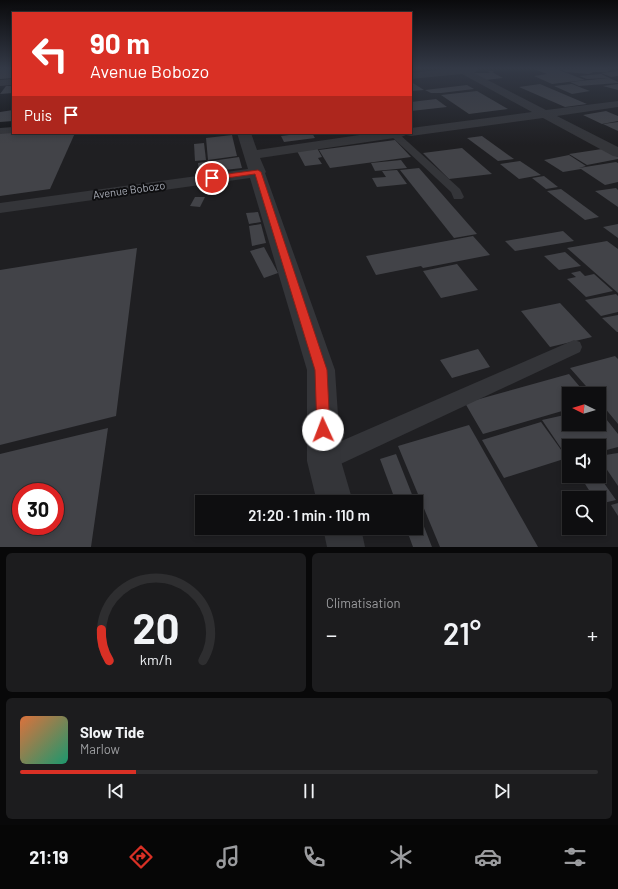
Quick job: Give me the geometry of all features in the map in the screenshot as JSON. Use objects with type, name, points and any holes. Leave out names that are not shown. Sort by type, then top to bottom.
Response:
[{"type":"street","points":[[505,94],[618,154]]},
{"type":"street","points":[[412,132],[618,104]]},
{"type":"street","name":"Avenue Bobozo","points":[[0,208],[251,153],[390,134]]},
{"type":"street","points":[[251,153],[321,370],[324,460],[333,495]]},
{"type":"street","points":[[343,535],[346,547]]},
{"type":"lane","points":[[0,131],[12,130]]},
{"type":"lane","points":[[398,134],[456,191],[458,197]]},
{"type":"lane","points":[[324,460],[574,347]]},
{"type":"shaded area","points":[[412,94],[618,94],[618,547],[0,547],[0,133],[412,134]]},
{"type":"building","points":[[481,94],[508,109],[469,114],[441,95]]},
{"type":"building","points":[[534,94],[562,94],[587,104],[565,107]]},
{"type":"building","points":[[436,99],[447,107],[412,111],[412,102]]},
{"type":"building","points":[[12,110],[12,121],[0,122],[0,112]]},
{"type":"building","points":[[606,111],[618,116],[618,121],[602,124],[583,115]]},
{"type":"building","points":[[618,122],[618,131],[603,124]]},
{"type":"building","points":[[0,133],[75,134],[50,189],[0,196]]},
{"type":"building","points":[[313,134],[315,138],[284,142],[281,136]]},
{"type":"building","points":[[232,135],[237,156],[208,160],[206,138]]},
{"type":"building","points":[[482,136],[514,159],[498,161],[467,138]]},
{"type":"building","points":[[395,140],[411,157],[330,168],[319,150]]},
{"type":"building","points":[[204,143],[206,160],[195,161],[194,144]]},
{"type":"building","points":[[317,148],[322,157],[318,158],[322,164],[305,166],[297,151]]},
{"type":"building","points":[[462,148],[492,174],[449,179],[423,153]]},
{"type":"building","points":[[602,149],[618,157],[618,159],[587,165],[569,154]]},
{"type":"building","points":[[569,155],[586,166],[579,168],[616,162],[618,163],[618,182],[605,185],[581,169],[563,172],[544,160]]},
{"type":"building","points":[[239,157],[242,168],[199,173],[198,163]]},
{"type":"building","points":[[401,160],[407,168],[375,171],[371,163]]},
{"type":"building","points":[[520,161],[541,175],[519,179],[500,164]]},
{"type":"building","points":[[419,168],[477,234],[454,238],[400,170]]},
{"type":"building","points":[[397,170],[407,184],[377,187],[372,178],[386,177],[382,171]]},
{"type":"building","points":[[544,176],[558,187],[546,189],[532,178]]},
{"type":"building","points":[[616,188],[618,190],[618,207],[595,191]]},
{"type":"building","points":[[561,189],[599,217],[585,220],[547,191]]},
{"type":"building","points":[[195,197],[205,197],[200,207],[190,206]]},
{"type":"building","points":[[258,212],[261,222],[249,224],[246,213]]},
{"type":"building","points":[[261,224],[266,243],[252,246],[249,226]]},
{"type":"building","points":[[618,224],[618,238],[603,227]]},
{"type":"building","points":[[563,231],[574,241],[515,251],[505,241]]},
{"type":"building","points":[[473,236],[490,255],[423,268],[421,266],[376,275],[366,256]]},
{"type":"building","points":[[607,241],[618,249],[618,293],[567,248]]},
{"type":"building","points":[[264,247],[278,273],[264,278],[250,251]]},
{"type":"building","points":[[137,248],[116,416],[0,445],[0,270]]},
{"type":"building","points":[[565,252],[581,266],[559,270],[544,256]]},
{"type":"building","points":[[457,264],[478,290],[441,298],[423,271]]},
{"type":"building","points":[[580,271],[585,276],[594,274],[613,291],[586,297],[567,279],[576,277],[571,273]]},
{"type":"building","points":[[616,294],[618,296],[618,312],[601,316],[585,300]]},
{"type":"building","points":[[560,303],[592,337],[550,347],[521,311]]},
{"type":"building","points":[[618,315],[618,332],[617,332],[602,318]]},
{"type":"building","points":[[478,349],[490,367],[452,378],[440,360]]},
{"type":"building","points":[[615,356],[618,359],[618,424],[606,409],[606,387],[587,387],[570,368]]},
{"type":"building","points":[[569,374],[580,387],[562,387],[562,411],[483,434],[465,403]]},
{"type":"building","points":[[562,416],[562,431],[606,431],[606,419],[618,434],[618,447],[606,450],[606,439],[562,439],[562,450],[542,420]]},
{"type":"building","points":[[541,422],[562,451],[562,460],[504,478],[482,440]]},
{"type":"building","points":[[469,425],[538,547],[440,547],[423,506],[423,495],[418,495],[398,446]]},
{"type":"building","points":[[108,428],[91,547],[0,547],[0,454]]},
{"type":"building","points":[[618,453],[618,486],[606,468],[606,455]]},
{"type":"building","points":[[396,454],[412,495],[393,495],[380,459]]},
{"type":"building","points":[[584,483],[604,483],[616,500],[606,502],[606,491],[590,491]]},
{"type":"building","points":[[618,503],[618,516],[611,505]]},
{"type":"building","points":[[423,524],[432,547],[413,547],[409,535],[423,535]]},
{"type":"route","points":[[212,178],[258,172],[321,370],[323,430]]}]
